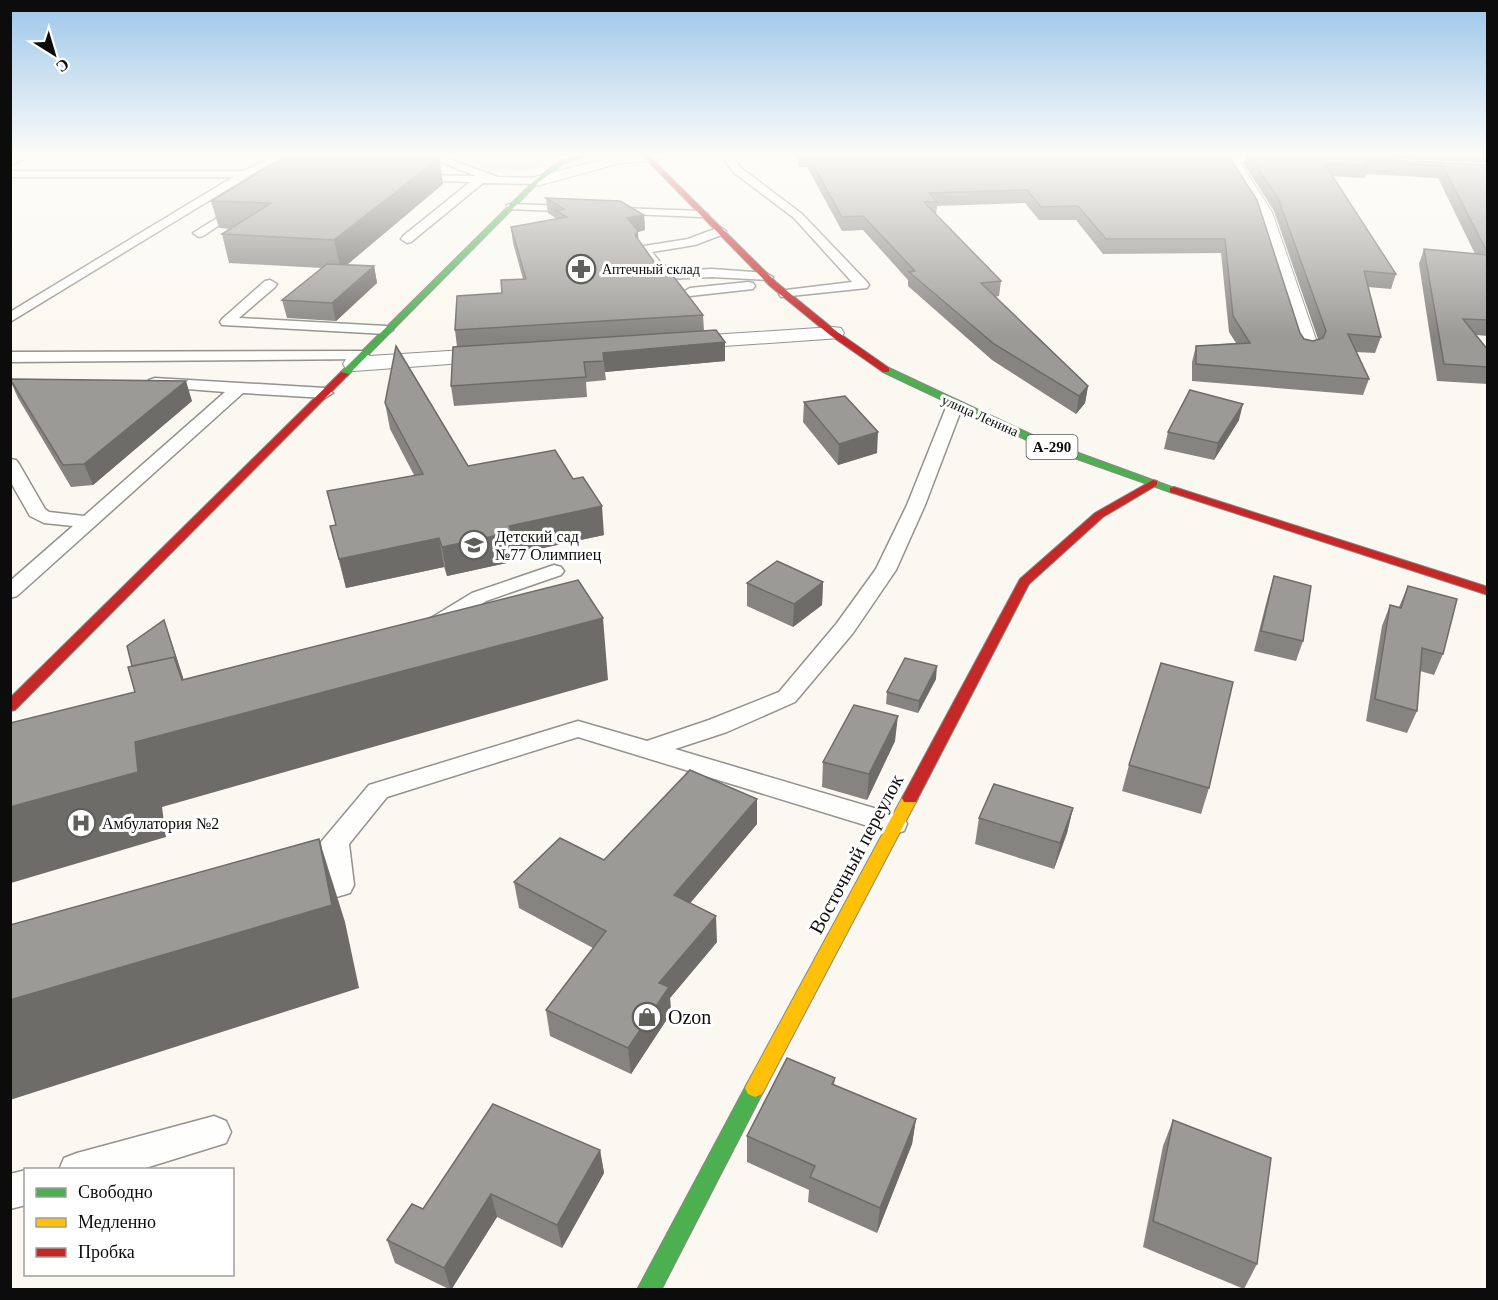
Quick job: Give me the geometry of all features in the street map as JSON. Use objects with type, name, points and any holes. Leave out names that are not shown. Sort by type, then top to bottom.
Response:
[{"type":"main road","points":[[10,707],[502,216]]},
{"type":"main road","name":"улица Ленина","points":[[704,216],[770,280],[834,333],[889,372],[955,405],[1040,442],[1153,483],[1488,591]]},
{"type":"main road","name":"Восточный переулок","points":[[648,1290],[1024,582],[1098,514],[1153,483]]},
{"type":"street","points":[[1265,216],[1308,348]]},
{"type":"street","points":[[656,345],[834,333]]},
{"type":"street","points":[[358,360],[516,354]]},
{"type":"lane","points":[[10,318],[178,216]]},
{"type":"lane","points":[[199,233],[226,216]]},
{"type":"lane","points":[[407,239],[435,216]]},
{"type":"lane","points":[[786,294],[862,285],[798,216]]},
{"type":"lane","points":[[720,231],[691,242],[644,250],[663,275],[712,273],[770,280]]},
{"type":"lane","points":[[690,291],[770,280]]},
{"type":"lane","points":[[270,284],[227,322],[386,330]]},
{"type":"lane","points":[[10,357],[358,360]]},
{"type":"lane","points":[[136,383],[325,393]]},
{"type":"lane","points":[[10,592],[239,388]]},
{"type":"lane","points":[[647,750],[718,726],[787,697],[845,628],[886,570],[916,505],[955,405]]},
{"type":"lane","points":[[10,464],[37,512],[44,518],[89,522]]},
{"type":"lane","points":[[420,642],[434,625],[479,597],[554,571]]},
{"type":"lane","points":[[284,901],[340,885],[335,842],[378,791],[578,729],[894,824]]},
{"type":"lane","points":[[84,1168],[214,1132]]},
{"type":"building","points":[[251,216],[365,216],[334,240],[222,234]]},
{"type":"building","points":[[565,216],[640,216],[627,218],[638,231],[635,235],[655,263],[664,264],[703,315],[455,330],[457,296],[502,293],[501,280],[526,279],[511,227],[567,217]]},
{"type":"building","points":[[841,216],[937,216],[1001,281],[981,283],[1088,386],[1079,396],[994,344],[909,272],[915,271],[863,216]]},
{"type":"building","points":[[1086,216],[1262,216],[1300,333],[1304,339],[1313,341],[1323,338],[1326,331],[1284,216],[1358,216],[1396,274],[1364,271],[1381,337],[1348,334],[1369,379],[1196,364],[1196,346],[1250,343],[1233,316],[1225,239],[1106,239]]},
{"type":"building","points":[[1468,216],[1488,216],[1488,252]]},
{"type":"building","points":[[1424,249],[1488,255],[1488,320],[1463,319],[1488,350],[1488,367],[1444,364]]},
{"type":"building","points":[[327,264],[374,266],[332,303],[282,300]]},
{"type":"building","points":[[716,330],[725,342],[603,353],[604,361],[584,362],[586,377],[451,386],[453,347]]},
{"type":"building","points":[[396,346],[468,466],[555,450],[573,479],[583,477],[602,506],[509,526],[512,532],[442,547],[439,538],[339,559],[330,526],[336,525],[327,491],[423,474],[385,403]]},
{"type":"building","points":[[10,379],[186,381],[84,464],[63,465]]},
{"type":"building","points":[[1190,390],[1243,404],[1218,443],[1168,432]]},
{"type":"building","points":[[845,396],[878,432],[839,444],[804,402]]},
{"type":"building","points":[[777,561],[823,582],[794,604],[747,583]]},
{"type":"building","points":[[1274,576],[1311,586],[1303,641],[1261,631]]},
{"type":"building","points":[[578,580],[603,618],[135,742],[138,772],[10,807],[10,723],[135,692],[128,667],[174,657],[182,680]]},
{"type":"building","points":[[1408,586],[1457,599],[1443,654],[1422,648],[1417,711],[1375,699],[1390,605],[1401,608]]},
{"type":"building","points":[[164,620],[182,677],[174,657],[132,666],[127,646]]},
{"type":"building","points":[[905,658],[937,666],[919,701],[887,692]]},
{"type":"building","points":[[1161,663],[1233,682],[1209,788],[1129,765]]},
{"type":"building","points":[[854,705],[898,716],[869,774],[823,762]]},
{"type":"building","points":[[690,770],[757,799],[674,895],[716,916],[659,983],[669,987],[628,1048],[546,1010],[606,931],[514,882],[560,838],[604,860]]},
{"type":"building","points":[[994,784],[1073,808],[1060,843],[979,818]]},
{"type":"building","points":[[319,839],[332,905],[10,1000],[10,925]]},
{"type":"building","points":[[787,1058],[835,1078],[832,1084],[916,1119],[880,1208],[810,1177],[815,1166],[747,1136]]},
{"type":"building","points":[[493,1104],[600,1150],[557,1225],[491,1194],[444,1268],[387,1240],[412,1204],[423,1209]]},
{"type":"building","points":[[1173,1120],[1271,1158],[1257,1264],[1153,1221]]},
{"type":"traffic: fast","points":[[344,374],[502,216]]},
{"type":"traffic: fast","points":[[886,370],[1039,442],[1174,490]]},
{"type":"traffic: fast","points":[[648,1290],[755,1088]]},
{"type":"traffic: slow","points":[[755,1088],[910,798]]},
{"type":"traffic: jam","points":[[705,216],[773,284],[833,333],[886,370]]},
{"type":"traffic: jam","points":[[10,707],[344,374]]},
{"type":"traffic: jam","points":[[910,798],[1024,582],[1099,515],[1153,483]]},
{"type":"traffic: jam","points":[[1174,490],[1488,591]]},
{"type":"place","name":"Аптечный склад","points":[[581,269]]},
{"type":"place","name":"Детский сад №77 Олимпиец","points":[[474,545]]},
{"type":"place","name":"Амбулатория №2","points":[[81,823]]},
{"type":"place","name":"Ozon","points":[[647,1017]]}]
